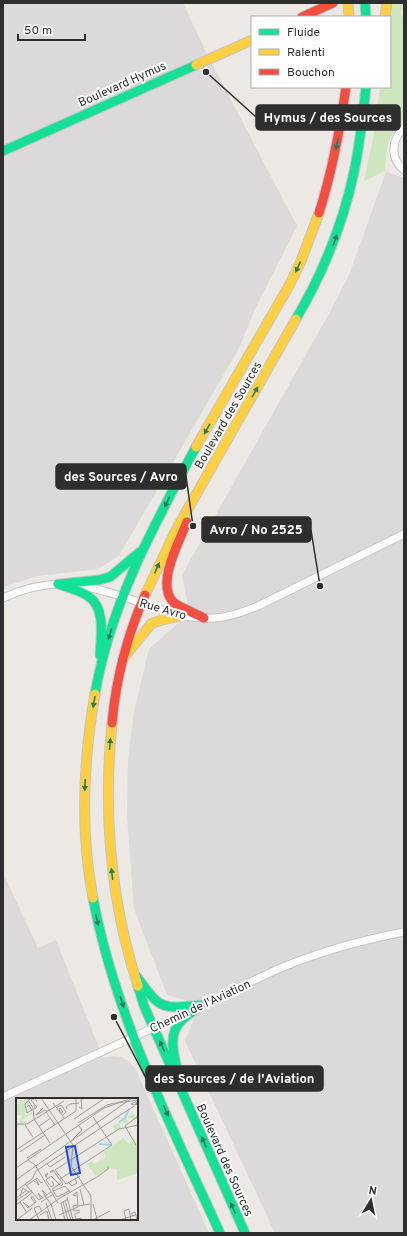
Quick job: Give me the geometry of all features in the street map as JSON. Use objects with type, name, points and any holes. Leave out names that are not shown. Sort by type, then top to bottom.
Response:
[{"type":"main road","points":[[304,16],[333,3]]},
{"type":"main road","points":[[348,3],[349,16]]},
{"type":"main road","points":[[365,3],[366,16]]},
{"type":"main road","points":[[385,16],[387,3]]},
{"type":"main road","name":"Boulevard Hymus","points":[[3,151],[251,40]]},
{"type":"main road","name":"Boulevard des Sources","points":[[220,1233],[142,1057],[119,993],[98,926],[86,850],[86,759],[100,671],[108,638],[122,597],[178,478],[287,290],[305,252],[320,212],[333,165],[346,88]]},
{"type":"main road","name":"Boulevard des Sources","points":[[245,1233],[144,1006],[123,936],[115,899],[107,825],[107,780],[111,727],[116,689],[133,626],[166,551],[201,486],[306,302],[328,259],[352,187],[359,149],[366,88]]},
{"type":"main road","points":[[364,110],[370,88]]},
{"type":"main road","points":[[201,486],[171,561],[167,573],[167,580],[169,594],[174,603],[204,618]]},
{"type":"main road","points":[[58,584],[99,580],[110,577],[144,549]]},
{"type":"main road","points":[[58,584],[87,595],[97,607],[100,619],[100,671]]},
{"type":"main road","points":[[123,659],[152,624],[158,621],[180,616]]},
{"type":"main road","points":[[133,973],[154,1000],[161,1005],[170,1007],[202,1005]]},
{"type":"main road","points":[[182,1090],[173,1042],[173,1034],[180,1022],[202,1005]]},
{"type":"street","points":[[404,128],[398,136],[393,150],[395,160],[404,170]]},
{"type":"street","name":"Rue Avro","points":[[3,598],[28,588],[58,584],[71,585],[94,589],[180,616],[204,618],[222,617],[254,608],[404,534]]},
{"type":"street","name":"Chemin de l'Aviation","points":[[3,1097],[282,968],[312,956],[356,942],[404,932]]},
{"type":"shaded area","points":[[3,3],[183,3],[206,52],[297,226],[256,307],[239,348],[119,556],[98,569],[38,576],[3,587]]},
{"type":"shaded area","points":[[386,172],[404,178],[404,1233],[275,1233],[185,1041],[197,1011],[193,1002],[167,995],[134,909],[127,816],[128,760],[134,711],[149,649],[186,616],[188,605],[182,575],[331,310],[349,275]]},
{"type":"shaded area","points":[[3,873],[38,948],[56,940],[103,1058],[114,1056],[123,1057],[135,1068],[209,1233],[3,1233]]},
{"type":"green space","points":[[393,3],[404,3],[401,13],[404,21],[404,120],[394,129],[387,147],[385,171],[364,181],[373,138],[380,88],[391,88],[391,16]]},
{"type":"traffic: fast","points":[[365,3],[366,16]]},
{"type":"traffic: fast","points":[[3,151],[196,65]]},
{"type":"traffic: fast","points":[[296,319],[315,284],[331,248],[344,210],[356,161],[366,88]]},
{"type":"traffic: fast","points":[[95,694],[102,661],[122,597],[135,566],[196,447]]},
{"type":"traffic: fast","points":[[60,584],[99,580],[110,577],[140,552]]},
{"type":"traffic: fast","points":[[58,584],[85,594],[94,601],[98,608],[101,623],[100,655]]},
{"type":"traffic: fast","points":[[93,898],[115,985],[130,1027],[164,1111],[220,1233]]},
{"type":"traffic: fast","points":[[137,977],[152,996],[163,1005],[170,1007],[202,1005]]},
{"type":"traffic: fast","points":[[138,986],[144,1006],[245,1233]]},
{"type":"traffic: fast","points":[[178,1073],[173,1045],[174,1032],[182,1020],[202,1005]]},
{"type":"traffic: slow","points":[[348,3],[349,16]]},
{"type":"traffic: slow","points":[[385,16],[387,3]]},
{"type":"traffic: slow","points":[[196,65],[251,40]]},
{"type":"traffic: slow","points":[[196,447],[290,284],[301,261],[319,213]]},
{"type":"traffic: slow","points":[[145,595],[177,528],[296,319]]},
{"type":"traffic: slow","points":[[125,656],[151,624],[180,616]]},
{"type":"traffic: slow","points":[[93,898],[86,847],[85,796],[88,745],[95,694]]},
{"type":"traffic: slow","points":[[112,723],[108,790],[111,856],[121,921],[128,954],[138,986]]},
{"type":"traffic: jam","points":[[304,16],[333,3]]},
{"type":"traffic: jam","points":[[319,213],[335,151],[346,88]]},
{"type":"traffic: jam","points":[[187,522],[171,562],[167,584],[168,594],[175,604],[204,618]]},
{"type":"traffic: jam","points":[[112,723],[116,690],[123,658],[145,595]]},
{"type":"place","name":"Hymus / des Sources","points":[[206,72]]},
{"type":"place","name":"des Sources / Avro","points":[[193,526]]},
{"type":"place","name":"Avro / No 2525","points":[[320,586]]},
{"type":"place","name":"des Sources / de l'Aviation","points":[[114,1017]]}]
